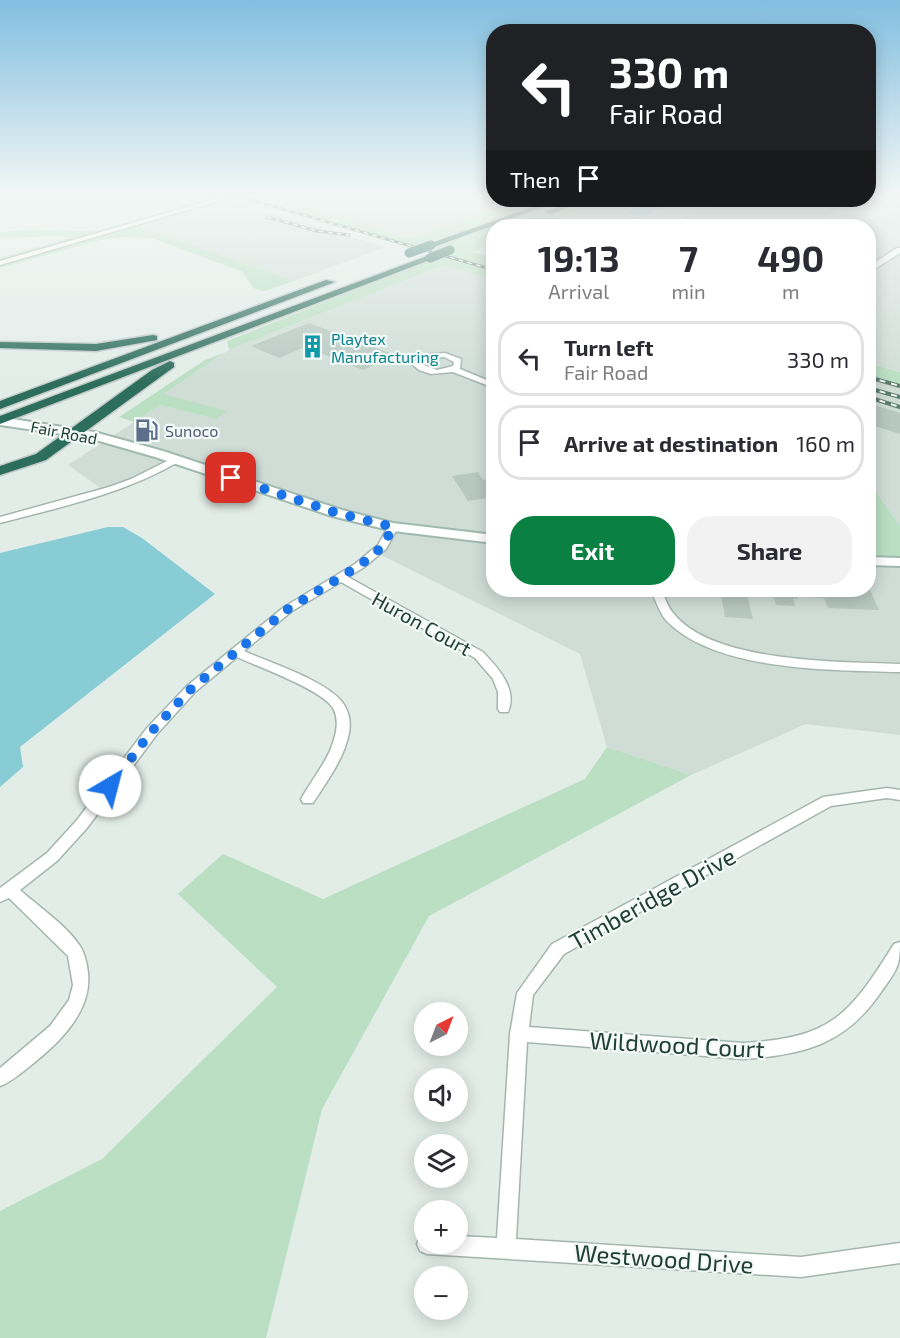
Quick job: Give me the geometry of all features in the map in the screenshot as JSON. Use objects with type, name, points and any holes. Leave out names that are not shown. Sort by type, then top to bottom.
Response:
[{"type":"highway","points":[[6,424],[431,257]]},
{"type":"highway","points":[[0,405],[338,279]]},
{"type":"highway","points":[[0,345],[87,349],[131,344],[318,287]]},
{"type":"highway","points":[[0,471],[41,457],[156,373],[172,364],[231,336],[318,300]]},
{"type":"main road","name":"Fair Road","points":[[6,424],[128,446],[337,513],[393,527],[486,538]]},
{"type":"main road","points":[[876,561],[900,562]]},
{"type":"street","points":[[0,263],[19,257]]},
{"type":"street","points":[[876,266],[889,257]]},
{"type":"street","points":[[453,369],[457,367],[458,361],[445,355],[428,356],[417,362],[420,368],[432,372],[453,369],[486,383]]},
{"type":"street","points":[[0,520],[130,484],[157,472],[176,460]]},
{"type":"street","points":[[0,1078],[54,1036],[71,1014],[79,992],[81,975],[75,952],[5,893],[52,857],[82,824],[152,731],[191,689],[288,609],[359,566],[382,547],[393,527]]},
{"type":"street","name":"Huron Court","points":[[340,577],[479,655],[495,672],[506,691],[504,709]]},
{"type":"street","points":[[658,597],[668,617],[679,626],[712,645],[753,658],[900,668]]},
{"type":"street","points":[[235,652],[323,692],[337,702],[343,715],[342,733],[332,762],[308,799]]},
{"type":"street","name":"Timberidge Drive","points":[[506,1248],[519,1034],[525,993],[558,949],[828,801],[887,793],[900,795]]},
{"type":"street","name":"Wildwood Court","points":[[519,1034],[743,1051],[774,1050],[825,1033],[850,1018],[880,981],[900,949]]},
{"type":"street","name":"Westwood Drive","points":[[468,1246],[801,1267],[900,1253]]},
{"type":"shaded area","points":[[226,257],[358,257],[294,281]]},
{"type":"shaded area","points":[[876,257],[900,257],[900,372],[876,365]]},
{"type":"shaded area","points":[[444,265],[486,278],[486,597],[876,597],[876,561],[900,562],[900,735],[806,724],[691,775],[607,747],[580,654],[375,552],[393,528],[176,460],[105,491],[68,465],[160,405],[216,419],[162,394],[229,350]]},
{"type":"shaded area","points":[[876,379],[900,386],[900,526],[876,492]]},
{"type":"green space","points":[[2,257],[38,257],[0,268],[0,258]]},
{"type":"green space","points":[[204,257],[227,257],[294,281],[264,291],[253,288],[243,272]]},
{"type":"green space","points":[[438,257],[486,257],[486,278],[444,265],[229,350],[227,341]]},
{"type":"green space","points":[[224,353],[163,394],[227,411],[216,419],[160,405],[134,422],[119,417],[205,360]]},
{"type":"green space","points":[[876,365],[900,372],[900,386],[876,379]]},
{"type":"green space","points":[[876,492],[900,526],[900,562],[876,561]]},
{"type":"green space","points":[[607,747],[691,775],[429,916],[322,1109],[266,1338],[0,1338],[0,1211],[102,1159],[277,987],[178,894],[223,854],[323,899],[585,779]]},
{"type":"water","points":[[108,527],[123,527],[142,538],[215,594],[20,747],[23,767],[0,787],[0,553]]},
{"type":"building","name":"Playtex Manufacturing","points":[[309,323],[395,355],[363,370],[305,347],[279,358],[251,346]]},
{"type":"building","points":[[876,406],[900,413],[900,434],[876,426]]},
{"type":"building","points":[[478,472],[483,480],[486,479],[486,498],[468,501],[452,476]]},
{"type":"building","points":[[721,597],[748,597],[753,619],[725,617]]},
{"type":"building","points":[[774,597],[797,597],[798,599],[793,598],[795,606],[776,605]]},
{"type":"building","points":[[810,597],[873,597],[879,610],[828,608],[824,598]]},
{"type":"railway","points":[[450,257],[486,268]]},
{"type":"railway","points":[[876,379],[900,386]]},
{"type":"railway","points":[[876,390],[900,397]]},
{"type":"railway","points":[[876,400],[900,407]]},
{"type":"place","name":"Playtex Manufacturing","points":[[313,347]]},
{"type":"place","name":"Sunoco","points":[[147,430]]},
{"type":"route","points":[[110,786],[152,731],[191,689],[288,609],[359,566],[382,547],[393,527],[337,513],[231,478]]}]
